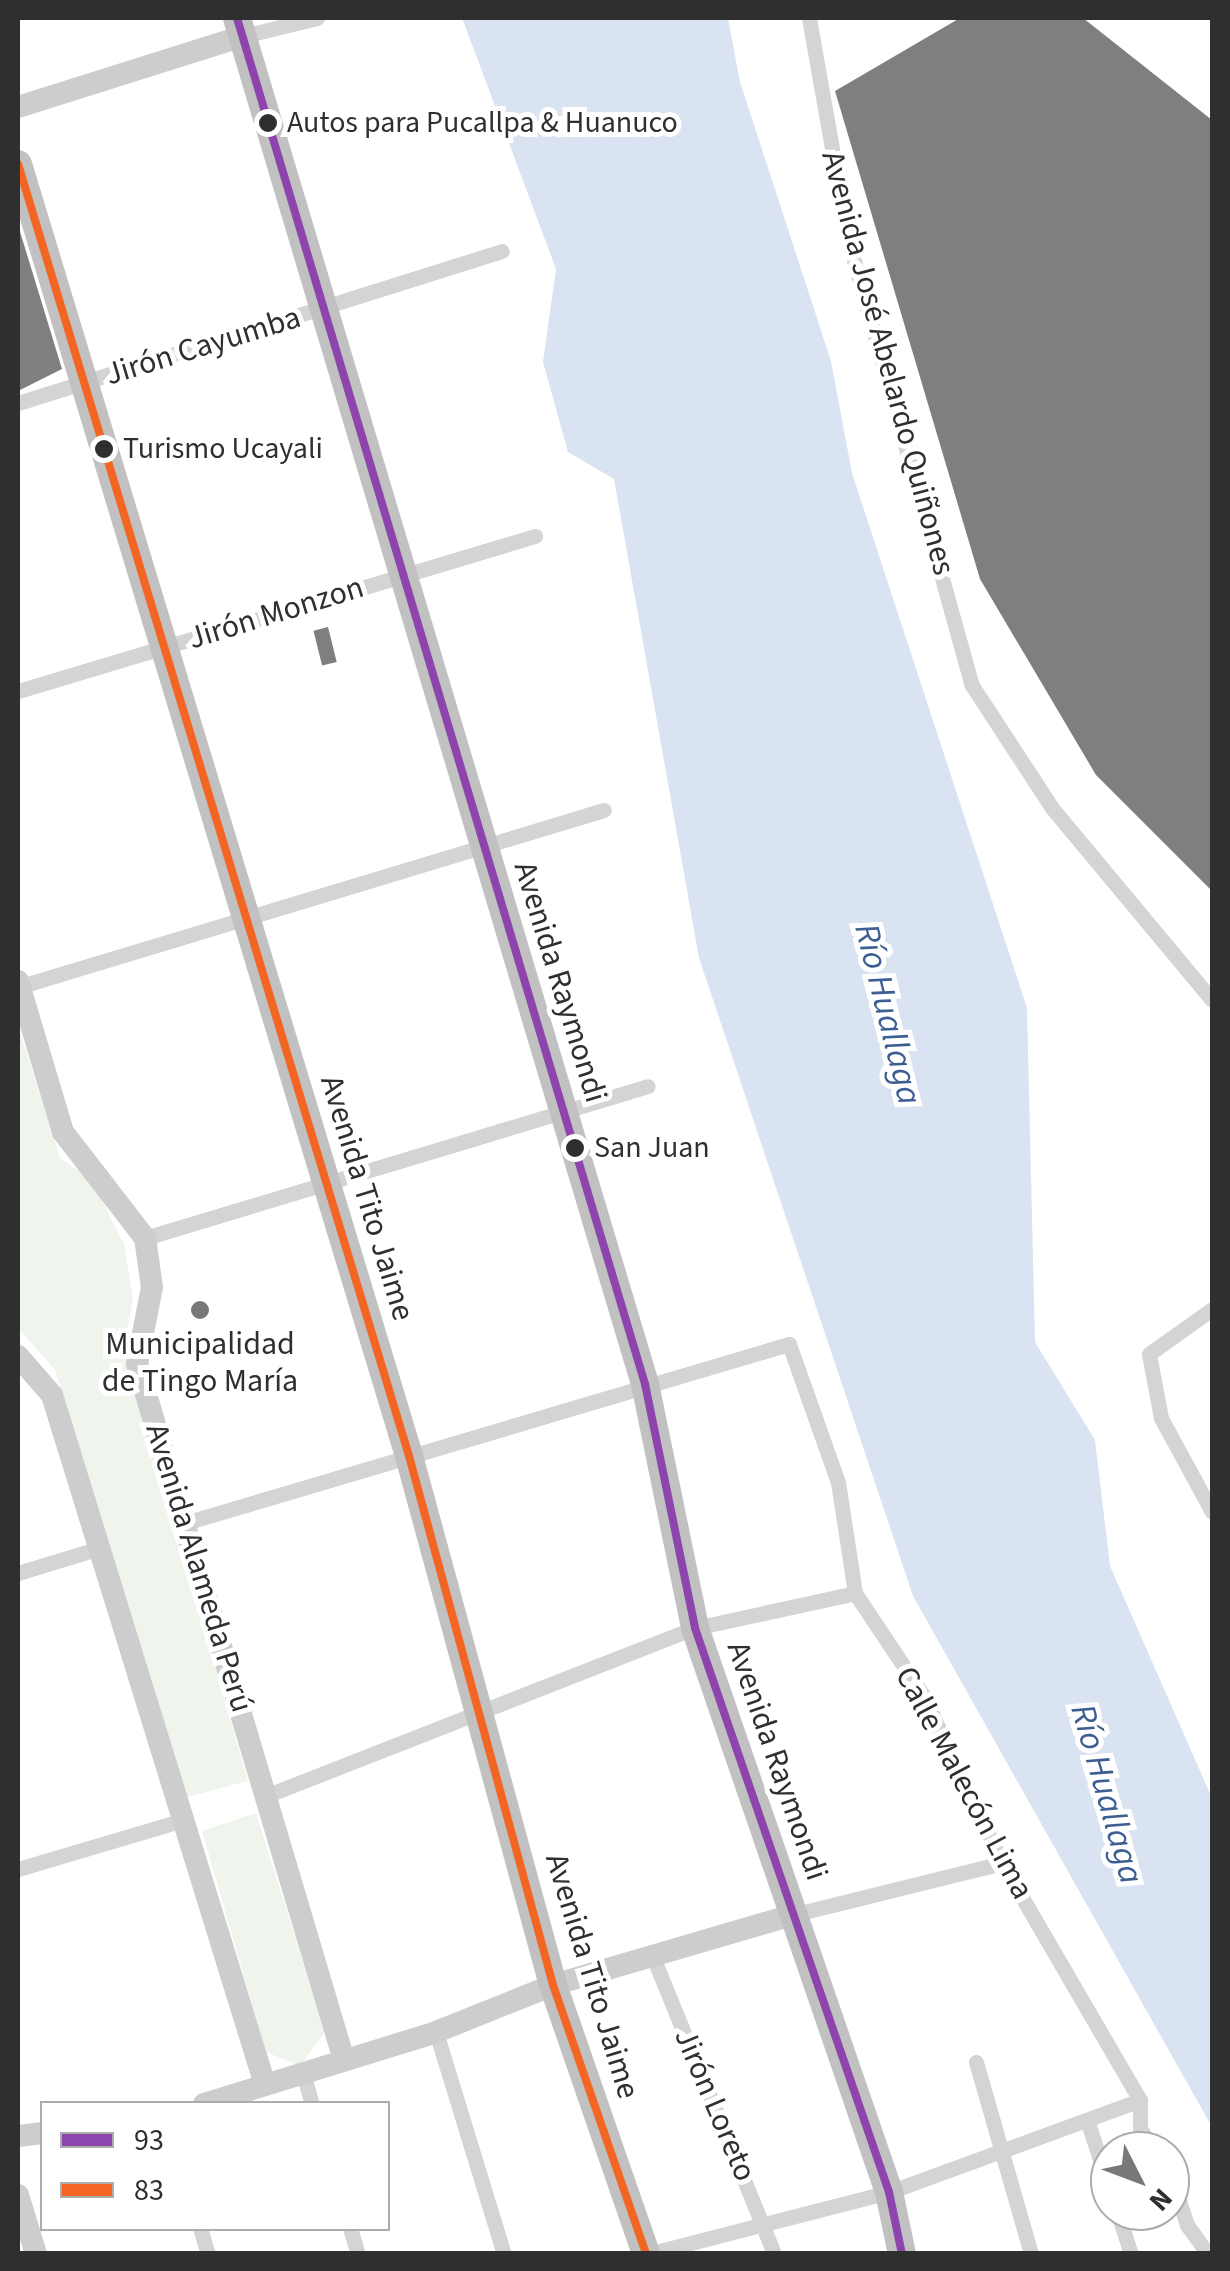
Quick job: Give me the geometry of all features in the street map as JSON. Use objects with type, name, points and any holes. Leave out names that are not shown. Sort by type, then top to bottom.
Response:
[{"type":"highway","name":"Avenida Raymondi","points":[[240,27],[320,309],[645,1384],[695,1628],[889,2192],[902,2254]]},
{"type":"highway","name":"Avenida Tito Jaime","points":[[18,164],[409,1456],[553,1984],[647,2254]]},
{"type":"street","points":[[18,107],[240,27],[317,18]]},
{"type":"street","name":"Avenida José Abelardo Quiñones","points":[[810,18],[848,239],[950,590],[961,656],[985,714],[1212,1000]]},
{"type":"street","name":"Jirón Cayumba","points":[[18,403],[502,251]]},
{"type":"street","name":"Jirón Monzon","points":[[18,691],[536,536]]},
{"type":"street","points":[[18,985],[604,810]]},
{"type":"street","name":"Avenida Alameda Perú","points":[[18,985],[63,1132],[122,1199],[145,1238],[152,1287],[137,1364],[344,2060]]},
{"type":"street","points":[[145,1238],[327,1187],[648,1086]]},
{"type":"street","points":[[1212,1309],[1149,1354],[1161,1418],[1212,1512]]},
{"type":"street","name":"Calle Malecón Lima","points":[[645,1384],[789,1344],[838,1482],[855,1592],[923,1694],[1002,1863],[1140,2100],[1142,2131]]},
{"type":"street","points":[[18,1356],[52,1395],[265,2085]]},
{"type":"street","points":[[185,1522],[645,1384]]},
{"type":"street","points":[[18,1573],[100,1548]]},
{"type":"street","points":[[268,1795],[695,1628],[855,1592]]},
{"type":"street","points":[[18,1869],[183,1820]]},
{"type":"street","points":[[214,2101],[436,2032],[553,1984],[792,1915],[1002,1863]]},
{"type":"street","name":"Jirón Loreto","points":[[653,1957],[774,2254]]},
{"type":"street","points":[[436,2032],[504,2254]]},
{"type":"street","points":[[976,2062],[1031,2254]]},
{"type":"street","points":[[302,2073],[311,2101]]},
{"type":"street","points":[[647,2254],[767,2229],[889,2192],[1002,2148],[1088,2123],[1140,2100]]},
{"type":"street","points":[[1088,2123],[1091,2131]]},
{"type":"street","points":[[18,2195],[36,2254]]},
{"type":"street","points":[[1190,2229],[1208,2254]]},
{"type":"shaded area","points":[[18,1026],[60,1158],[92,1180],[124,1244],[133,1298],[124,1349],[248,1781],[187,1797],[55,1370],[18,1328]]},
{"type":"shaded area","points":[[256,1813],[325,2032],[300,2066],[266,2052],[202,1831]]},
{"type":"water","name":"Río Huallaga","points":[[462,18],[728,18],[740,82],[831,361],[852,473],[1027,1008],[1035,1342],[1095,1440],[1110,1566],[1212,1798],[1212,2127],[913,1596],[699,958],[614,479],[568,452],[543,362],[556,269]]},
{"type":"building","points":[[960,18],[1083,18],[1212,120],[1212,891],[1096,775],[980,579],[835,91]]},
{"type":"building","points":[[18,225],[62,369],[18,391]]},
{"type":"building","points":[[328,627],[337,662],[322,666],[313,631]]},
{"type":"transit line","name":"93","points":[[237,18],[645,1384],[695,1628],[889,2192],[902,2254]]},
{"type":"transit line","name":"83","points":[[18,164],[409,1456],[553,1985],[646,2254]]},
{"type":"place","name":"Autos para Pucallpa & Huanuco","points":[[268,123]]},
{"type":"place","name":"Turismo Ucayali","points":[[104,449]]},
{"type":"place","name":"San Juan","points":[[575,1148]]},
{"type":"place","name":"Municipalidad de Tingo María","points":[[200,1310]]}]
